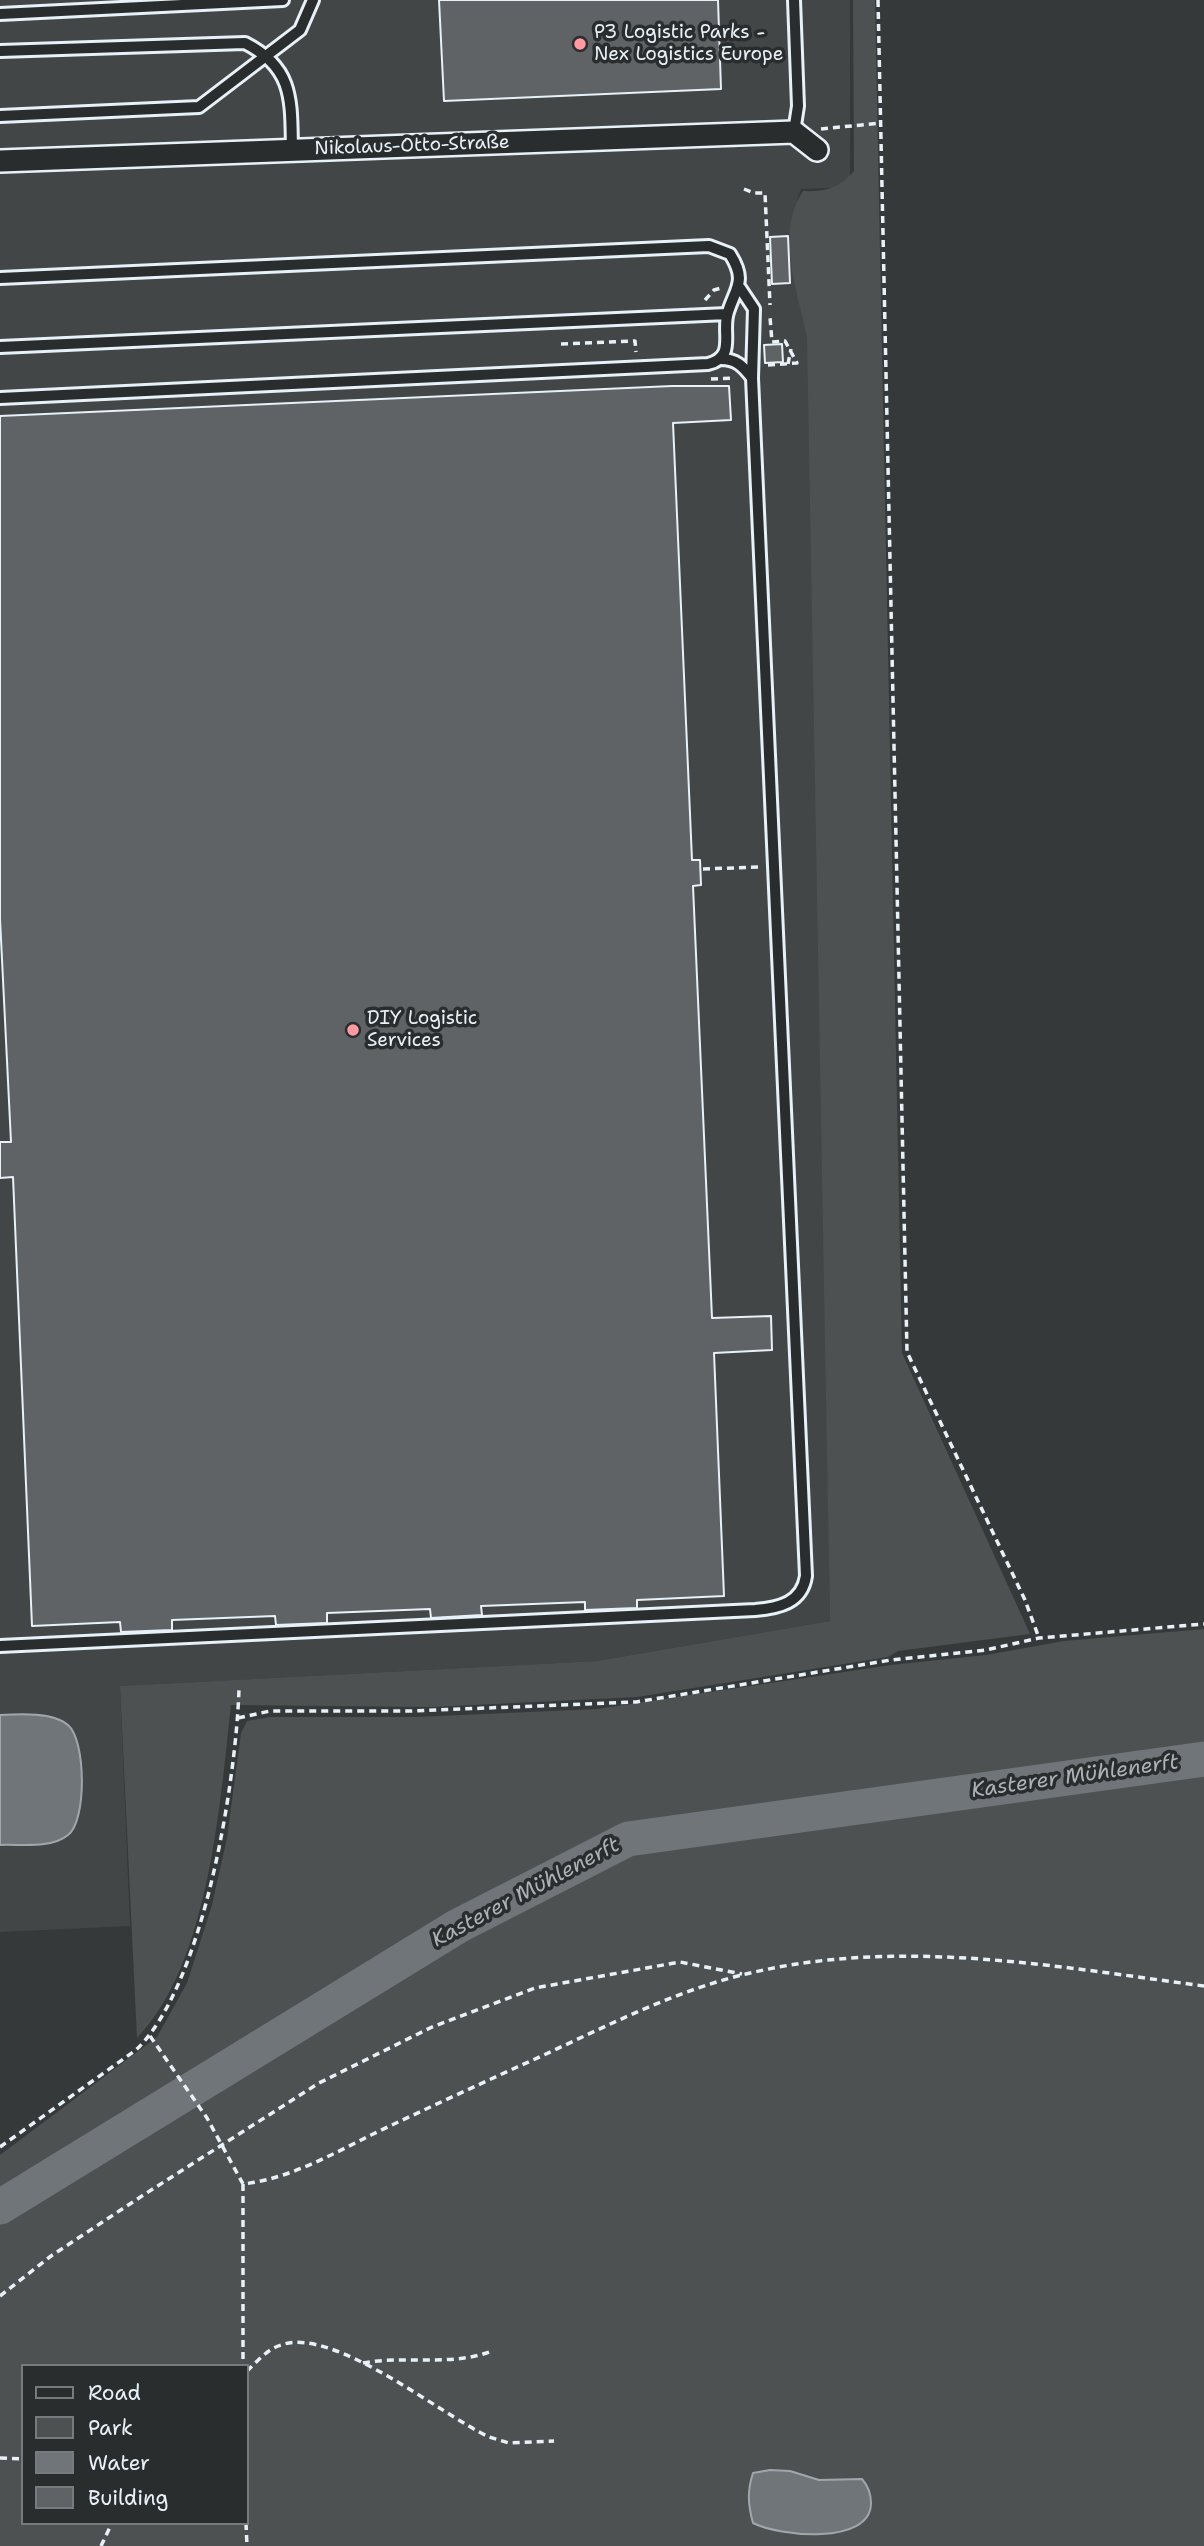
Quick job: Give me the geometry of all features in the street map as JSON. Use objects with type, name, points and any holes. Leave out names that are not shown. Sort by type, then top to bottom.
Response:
[{"type":"street","name":"Nikolaus-Otto-Straße","points":[[0,160],[794,132]]},
{"type":"street","points":[[794,132],[817,150]]},
{"type":"lane","points":[[0,14],[283,0]]},
{"type":"lane","points":[[0,116],[199,107],[300,30],[313,0]]},
{"type":"lane","points":[[794,0],[798,106],[794,132]]},
{"type":"lane","points":[[0,51],[227,41],[245,43],[266,54],[285,79],[289,96],[292,150]]},
{"type":"lane","points":[[0,278],[709,246],[730,254],[738,272],[740,288],[754,309],[752,378],[806,1576],[805,1584],[794,1599],[779,1607],[755,1610],[0,1646]]},
{"type":"lane","points":[[721,359],[727,345],[727,314],[740,288]]},
{"type":"lane","points":[[0,347],[727,314]]},
{"type":"lane","points":[[0,398],[699,365],[721,359],[736,361],[752,378]]},
{"type":"path","points":[[878,0],[906,1352],[1025,1600],[1040,1638]]},
{"type":"path","points":[[794,132],[881,123]]},
{"type":"path","points":[[744,189],[765,193],[771,338]]},
{"type":"path","points":[[561,344],[635,341],[637,368]]},
{"type":"path","points":[[788,364],[791,348]]},
{"type":"path","points":[[703,869],[776,866]]},
{"type":"path","points":[[238,1718],[270,1711],[412,1711],[636,1702],[891,1660],[986,1650],[1040,1638],[1204,1624]]},
{"type":"path","points":[[0,2147],[136,2050],[150,2036],[181,1982],[222,1836],[238,1718],[239,1689]]},
{"type":"path","points":[[243,2184],[263,2182],[319,2160],[578,2040],[688,1993],[745,1974],[843,1960],[911,1955],[960,1956],[1204,1986]]},
{"type":"path","points":[[0,2296],[51,2256],[319,2083],[432,2027],[535,1988],[680,1962],[745,1974]]},
{"type":"path","points":[[150,2036],[206,2118],[243,2184],[243,2364]]},
{"type":"path","points":[[248,2370],[267,2352],[298,2341],[334,2349],[489,2437],[509,2442],[554,2441]]},
{"type":"path","points":[[362,2363],[395,2359],[474,2358],[492,2351]]},
{"type":"path","points":[[0,2458],[21,2459]]},
{"type":"path","points":[[101,2546],[110,2525]]},
{"type":"path","points":[[246,2525],[247,2546]]},
{"type":"shaded area","points":[[0,0],[850,0],[850,187],[801,189],[797,200],[811,330],[830,1621],[597,1661],[120,1686],[130,1926],[0,1932]]},
{"type":"green space","points":[[853,0],[875,0],[902,1353],[1030,1634],[898,1651],[888,1657],[637,1697],[433,1707],[231,1705],[215,1834],[207,1881],[195,1926],[181,1969],[161,2006],[137,2038],[120,1686],[597,1661],[830,1621],[807,337],[794,282],[790,243],[795,207],[803,191],[832,188],[854,171]]},
{"type":"green space","points":[[1204,1629],[1204,1756],[626,1836],[456,1920],[169,2086],[0,2199],[0,2155],[157,2037],[187,1983],[212,1905],[227,1838],[241,1733],[247,1721],[270,1717],[416,1717],[597,1709],[891,1665],[986,1655],[1064,1641]]},
{"type":"green space","points":[[1204,1764],[1204,2546],[0,2546],[0,2212],[461,1932],[629,1846]]},
{"type":"water","points":[[0,1715],[54,1718],[68,1725],[74,1733],[81,1763],[81,1798],[74,1827],[61,1839],[45,1844],[0,1845]]},
{"type":"water","points":[[790,2471],[819,2480],[862,2479],[871,2503],[867,2517],[856,2526],[840,2532],[821,2534],[782,2531],[753,2523],[749,2498],[753,2473]]},
{"type":"building","name":"P3 Logistic Parks - Nex Logistics Europe","points":[[439,0],[718,0],[721,89],[444,101]]},
{"type":"building","points":[[788,236],[790,283],[772,284],[770,237]]},
{"type":"building","points":[[782,344],[783,362],[765,363],[764,345]]},
{"type":"building","name":"DIY Logistic Services","points":[[672,386],[729,386],[731,420],[673,423],[692,860],[700,860],[701,885],[693,886],[712,1318],[771,1316],[772,1350],[714,1353],[724,1596],[637,1600],[637,1608],[585,1610],[585,1602],[481,1606],[482,1615],[431,1618],[430,1609],[327,1613],[327,1623],[276,1625],[275,1616],[172,1620],[172,1630],[121,1632],[120,1622],[32,1626],[13,1177],[0,1178],[0,1142],[11,1142],[0,919],[0,416]]},
{"type":"waterway","name":"Kasterer Mühlenerft","points":[[0,2207],[458,1926],[628,1839],[1204,1759]]},
{"type":"place","name":"P3 Logistic Parks - Nex Logistics Europe","points":[[580,44]]},
{"type":"place","name":"DIY Logistic Services","points":[[353,1030]]}]
